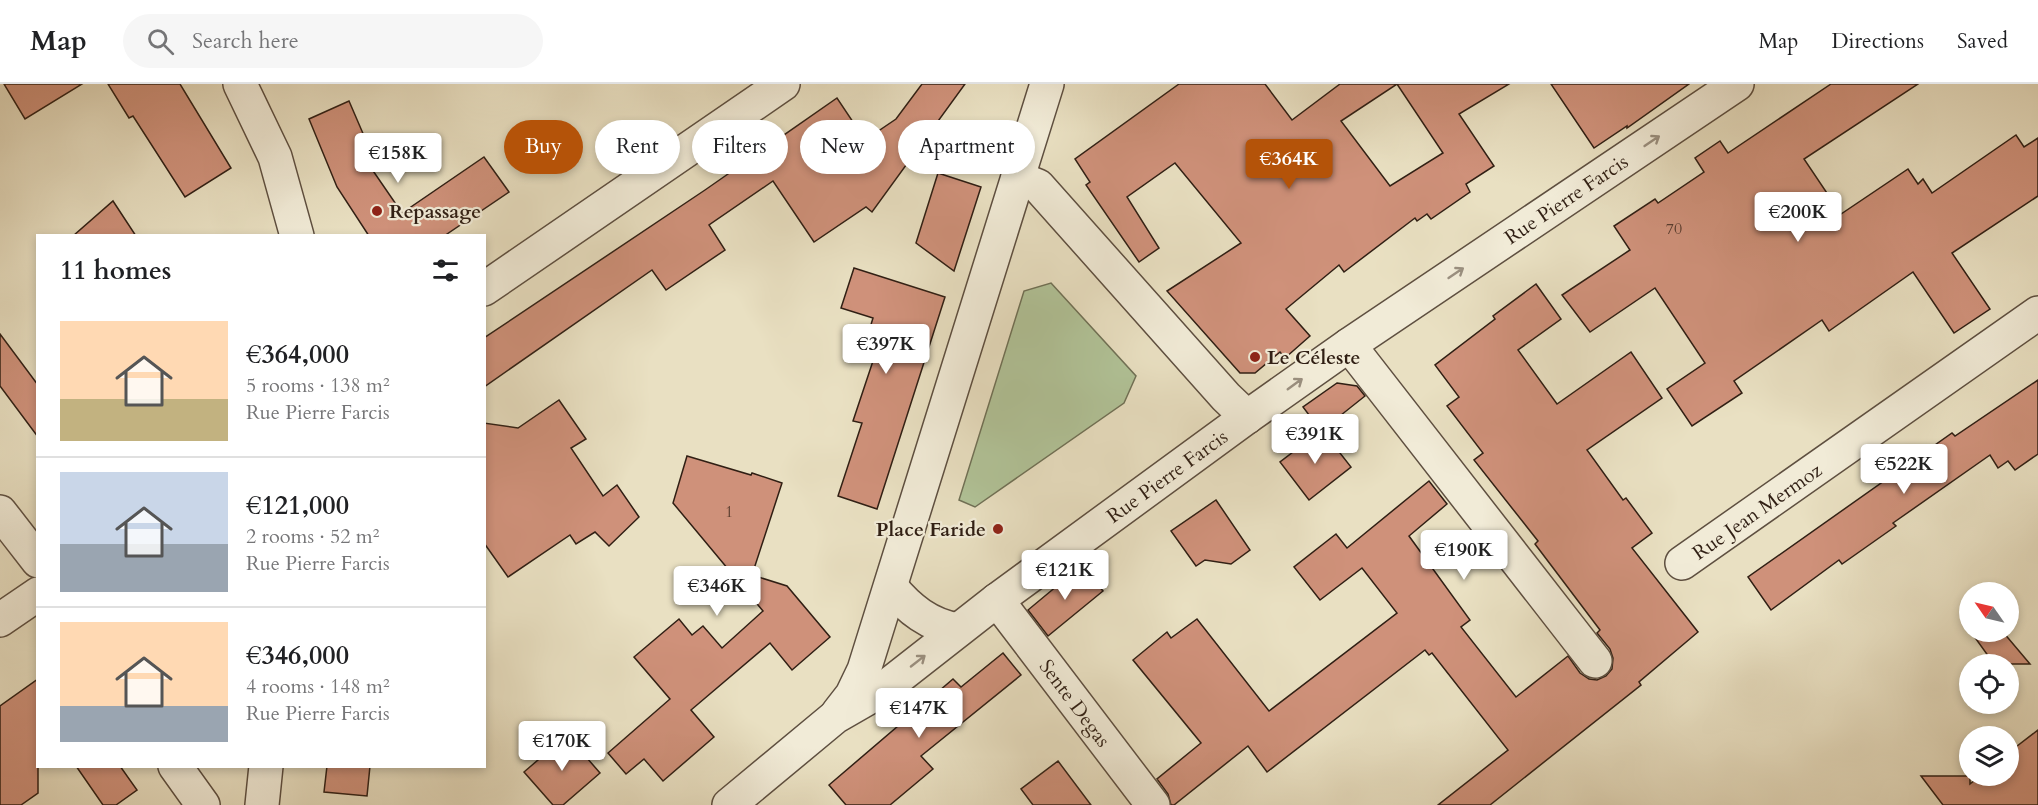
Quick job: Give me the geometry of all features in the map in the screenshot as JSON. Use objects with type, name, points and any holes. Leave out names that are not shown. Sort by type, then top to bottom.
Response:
[{"type":"street","points":[[240,84],[275,157],[296,234]]},
{"type":"street","points":[[486,288],[783,84]]},
{"type":"street","points":[[835,717],[852,695],[864,670],[1047,84]]},
{"type":"street","name":"Rue Pierre Farcis","points":[[729,805],[835,717],[882,690],[997,600],[1247,417],[1349,345],[1737,84]]},
{"type":"street","points":[[1018,178],[1038,186],[1226,397],[1247,417]]},
{"type":"street","name":"Rue Jean Mermoz","points":[[1682,563],[2038,313]]},
{"type":"street","points":[[1349,345],[1595,662]]},
{"type":"street","points":[[0,512],[36,558]]},
{"type":"street","points":[[891,587],[912,610],[938,625],[958,630]]},
{"type":"street","points":[[0,620],[36,595]]},
{"type":"street","name":"Sente Degas","points":[[997,600],[1153,805]]},
{"type":"street","points":[[176,768],[203,805]]},
{"type":"street","points":[[262,805],[266,768]]},
{"type":"green space","points":[[1051,283],[1136,376],[1124,403],[975,507],[959,500],[1024,291]]},
{"type":"building","points":[[4,84],[82,84],[25,119]]},
{"type":"building","points":[[108,84],[180,84],[231,168],[185,197],[133,116],[129,118]]},
{"type":"building","points":[[922,84],[965,84],[939,120],[898,120],[900,174],[872,212],[866,207],[814,242],[773,181],[709,225],[725,250],[666,290],[652,270],[486,386],[486,337],[728,174],[788,174],[788,132],[800,124],[800,174],[886,174],[886,126],[896,119]]},
{"type":"building","points":[[1179,84],[1265,84],[1292,120],[1340,84],[1397,84],[1509,84],[1459,114],[1494,166],[1466,184],[1470,192],[1431,219],[1427,214],[1417,221],[1415,218],[1344,272],[1339,265],[1286,309],[1310,336],[1285,358],[1280,352],[1255,373],[1240,373],[1167,291],[1241,243],[1175,163],[1127,197],[1159,248],[1139,262],[1086,185],[1090,182],[1075,159]],"holes":[[[1397,84],[1443,153],[1390,186],[1341,121]]]},
{"type":"building","points":[[1551,84],[1689,84],[1627,128],[1627,126],[1594,148]]},
{"type":"building","points":[[1831,84],[1918,84],[1804,159],[1841,214],[1908,169],[1918,184],[1923,179],[1932,193],[2016,135],[2024,147],[2038,138],[2038,196],[1952,253],[1990,309],[1954,333],[1913,272],[1829,331],[1822,320],[1734,381],[1742,393],[1692,426],[1667,389],[1705,363],[1655,288],[1590,332],[1562,295],[1630,250],[1614,226],[1655,199],[1658,203],[1704,172],[1695,158],[1720,141],[1728,153]]},
{"type":"building","points":[[837,98],[852,120],[805,120]]},
{"type":"building","points":[[349,101],[374,159],[367,162],[402,213],[484,157],[509,192],[447,234],[368,234],[337,187],[309,119]]},
{"type":"building","points":[[938,174],[981,187],[954,271],[916,243]]},
{"type":"building","points":[[113,201],[135,234],[75,234]]},
{"type":"building","points":[[854,268],[945,297],[877,509],[838,496],[862,423],[853,421],[875,355],[863,351],[873,318],[841,308]]},
{"type":"building","points":[[1536,284],[1561,319],[1518,350],[1557,404],[1631,352],[1662,398],[1587,450],[1623,500],[1626,498],[1652,533],[1632,548],[1698,632],[1639,682],[1641,685],[1490,805],[1438,805],[1508,750],[1432,653],[1429,655],[1425,650],[1267,772],[1248,746],[1174,805],[1171,805],[1168,794],[1157,779],[1201,743],[1133,660],[1167,632],[1171,638],[1197,619],[1269,711],[1397,613],[1362,568],[1320,600],[1294,567],[1336,534],[1347,548],[1429,481],[1447,504],[1409,536],[1470,620],[1461,627],[1516,697],[1568,656],[1580,673],[1589,679],[1597,680],[1606,676],[1612,669],[1613,658],[1610,649],[1597,633],[1600,630],[1535,544],[1538,541],[1474,460],[1483,453],[1447,406],[1459,397],[1435,365],[1495,319],[1493,316]]},
{"type":"building","points":[[0,334],[36,382],[36,434],[0,386]]},
{"type":"building","points":[[2038,380],[2038,454],[2015,470],[2008,461],[1998,468],[1990,455],[1893,523],[1896,526],[1842,564],[1839,560],[1771,610],[1748,577],[1952,433],[1955,436]]},
{"type":"building","points":[[1337,383],[1357,386],[1365,396],[1321,431],[1303,407]]},
{"type":"building","points":[[559,400],[586,439],[571,448],[603,496],[617,485],[639,517],[609,546],[595,532],[576,544],[570,535],[508,577],[486,546],[486,423],[518,428]]},
{"type":"building","points":[[1322,430],[1351,467],[1309,500],[1280,462]]},
{"type":"building","points":[[687,456],[782,483],[752,575],[787,586],[830,637],[792,670],[770,643],[691,710],[714,737],[663,781],[644,759],[626,774],[608,753],[670,699],[634,657],[679,619],[692,635],[703,626],[722,648],[763,611],[673,503]]},
{"type":"building","points":[[1216,500],[1250,550],[1231,564],[1205,560],[1196,566],[1171,531]]},
{"type":"building","points":[[1075,571],[1086,571],[1103,591],[1048,636],[1028,610]]},
{"type":"building","points":[[1978,642],[2011,642],[2030,664],[2019,664],[2019,654],[1987,654]]},
{"type":"building","points":[[1003,653],[1021,675],[921,756],[933,769],[890,805],[846,805],[829,785],[953,679],[961,687]]},
{"type":"building","points":[[36,680],[38,793],[21,805],[0,805],[0,706]]},
{"type":"building","points":[[2038,730],[2038,805],[1943,805],[1921,776],[1959,776],[1959,786],[2019,786],[2019,745]]},
{"type":"building","points":[[567,735],[600,773],[563,805],[553,805],[524,772]]},
{"type":"building","points":[[1058,761],[1091,805],[1033,805],[1021,789]]},
{"type":"building","points":[[77,768],[121,768],[137,790],[116,805],[103,805]]},
{"type":"building","points":[[327,768],[370,768],[367,796],[324,792]]},
{"type":"place","name":"Repassage","points":[[377,211]]},
{"type":"place","name":"Le Céleste","points":[[1255,357]]},
{"type":"place","name":"Place Faride","points":[[998,529]]}]
